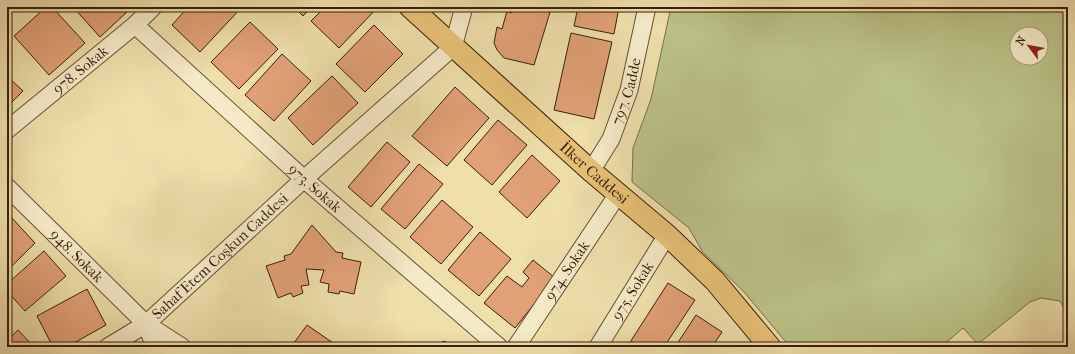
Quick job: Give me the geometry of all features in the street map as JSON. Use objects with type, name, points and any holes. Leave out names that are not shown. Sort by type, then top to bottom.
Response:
[{"type":"main road","name":"İlker Caddesi","points":[[410,7],[591,171],[667,235],[715,281],[770,347]]},
{"type":"street","name":"978. Sokak","points":[[7,130],[135,25],[153,7]]},
{"type":"street","points":[[453,47],[464,7]]},
{"type":"street","name":"797. Cadde","points":[[591,171],[611,139],[629,90],[647,7]]},
{"type":"street","name":"973. Sokak","points":[[135,25],[304,179],[500,347]]},
{"type":"street","name":"Sahaf Etem Coşkun Caddesi","points":[[108,347],[146,324],[304,179],[453,47]]},
{"type":"street","name":"948. Sokak","points":[[7,187],[146,324]]},
{"type":"street","name":"974. Sokak","points":[[516,347],[618,194]]},
{"type":"street","name":"975. Sokak","points":[[598,347],[667,235]]},
{"type":"street","points":[[146,324],[155,347]]},
{"type":"street","points":[[146,324],[182,347]]},
{"type":"green space","points":[[671,7],[1068,7],[1068,316],[1060,301],[1041,298],[1030,302],[978,344],[963,328],[941,347],[790,347],[744,292],[702,251],[689,228],[632,182],[633,148],[651,99]]},
{"type":"building","points":[[46,7],[52,7],[85,43],[49,75],[14,36]]},
{"type":"building","points":[[73,7],[124,7],[128,11],[100,37]]},
{"type":"building","points":[[188,7],[242,7],[200,52],[172,25]]},
{"type":"building","points":[[294,7],[311,7],[303,16]]},
{"type":"building","points":[[325,7],[378,7],[339,48],[311,21]]},
{"type":"building","points":[[513,7],[546,7],[551,9],[534,65],[504,58],[497,50],[494,43],[497,27],[502,29],[507,11],[511,13]]},
{"type":"building","points":[[578,7],[619,7],[614,34],[574,26]]},
{"type":"building","points":[[250,22],[278,49],[239,89],[211,62]]},
{"type":"building","points":[[374,25],[403,54],[365,92],[336,64]]},
{"type":"building","points":[[571,33],[612,42],[594,119],[554,110]]},
{"type":"building","points":[[282,54],[311,81],[274,121],[245,95]]},
{"type":"building","points":[[7,76],[23,91],[7,107]]},
{"type":"building","points":[[332,76],[358,103],[313,145],[288,118]]},
{"type":"building","points":[[455,87],[489,118],[447,166],[412,136]]},
{"type":"building","points":[[498,120],[527,145],[492,185],[464,160]]},
{"type":"building","points":[[387,142],[410,162],[371,207],[348,187]]},
{"type":"building","points":[[532,155],[560,181],[527,218],[499,192]]},
{"type":"building","points":[[419,164],[443,184],[405,229],[381,209]]},
{"type":"building","points":[[442,200],[473,227],[441,264],[410,237]]},
{"type":"building","points":[[11,217],[35,243],[7,271],[7,221]]},
{"type":"building","points":[[312,225],[336,252],[343,253],[342,258],[361,262],[354,294],[340,291],[339,294],[328,292],[329,284],[320,282],[324,270],[306,269],[309,285],[301,286],[303,293],[293,297],[291,293],[278,298],[266,266],[285,260],[284,256],[291,254]]},
{"type":"building","points":[[480,232],[511,259],[479,296],[448,270]]},
{"type":"building","points":[[44,251],[66,276],[25,311],[7,291],[7,284]]},
{"type":"building","points":[[533,260],[555,278],[515,328],[484,303],[507,276],[522,287],[529,278],[523,272]]},
{"type":"building","points":[[668,283],[695,300],[664,347],[627,347]]},
{"type":"building","points":[[87,289],[106,325],[67,347],[53,347],[37,316]]},
{"type":"building","points":[[696,315],[722,332],[712,347],[675,347]]},
{"type":"building","points":[[307,325],[339,347],[291,347]]},
{"type":"building","points":[[18,330],[34,347],[7,347],[7,341]]},
{"type":"building","points":[[445,341],[447,347],[430,347]]}]
